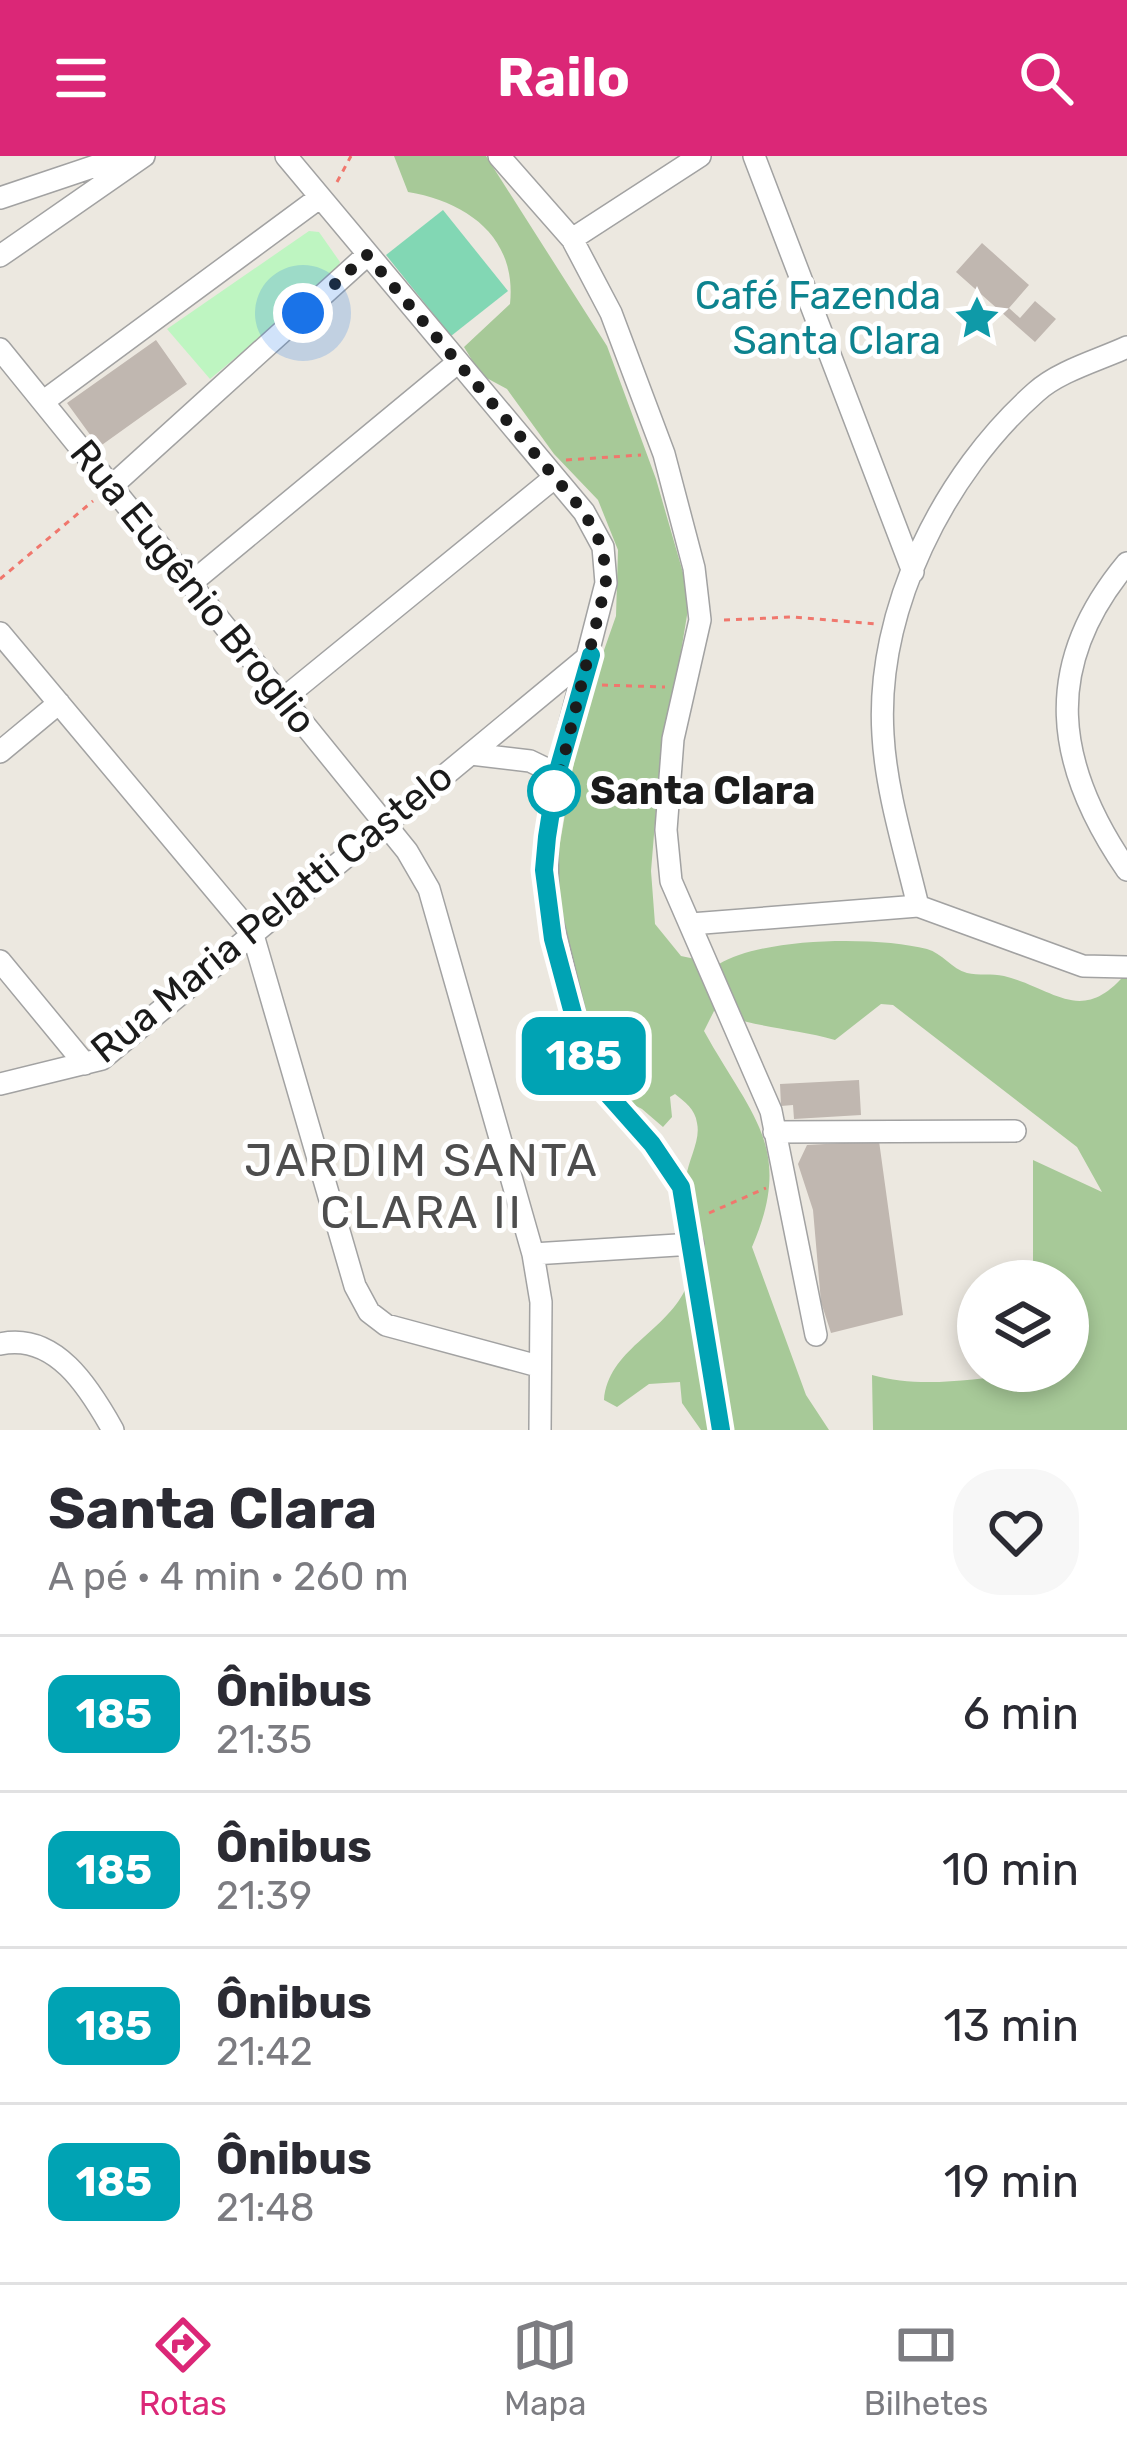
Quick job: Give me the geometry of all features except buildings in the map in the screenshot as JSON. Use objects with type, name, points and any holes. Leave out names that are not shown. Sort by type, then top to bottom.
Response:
[{"type":"street","points":[[0,197],[125,156]]},
{"type":"street","points":[[0,256],[144,156]]},
{"type":"street","points":[[286,156],[584,512],[603,548],[606,583],[557,774],[544,870],[548,902],[589,1073],[652,1144],[681,1187],[721,1430]]},
{"type":"street","points":[[499,156],[572,238],[611,313],[664,454],[694,568],[700,620],[683,688],[666,830],[671,881],[771,1112],[816,1335]]},
{"type":"street","points":[[572,238],[700,156]]},
{"type":"street","points":[[754,156],[913,572]]},
{"type":"street","points":[[44,401],[322,201]]},
{"type":"street","points":[[113,484],[367,255]]},
{"type":"street","points":[[918,906],[883,735],[887,660],[913,572],[955,486],[1039,388],[1127,347]]},
{"type":"street","name":"Rua Eugênio Broglio","points":[[0,349],[386,825],[429,889],[533,1254],[542,1302],[540,1430]]},
{"type":"street","points":[[190,584],[457,363]]},
{"type":"street","points":[[283,699],[548,470]]},
{"type":"street","points":[[1127,563],[1077,636],[1067,693],[1066,747],[1101,832],[1127,870]]},
{"type":"street","points":[[0,633],[253,934],[355,1286],[369,1312],[386,1325],[538,1366]]},
{"type":"street","name":"Rua Maria Pelatti Castelo","points":[[0,1084],[102,1059],[591,655]]},
{"type":"street","points":[[0,752],[59,703]]},
{"type":"street","name":"Rua Maria Pelatti Castelo","points":[[471,754],[530,761],[557,774]]},
{"type":"street","points":[[691,924],[918,906],[1084,966],[1127,967]]},
{"type":"street","points":[[0,961],[85,1064]]},
{"type":"street","points":[[774,1132],[1015,1131]]},
{"type":"street","points":[[533,1254],[693,1244]]},
{"type":"street","points":[[0,1343],[21,1339],[44,1345],[86,1385],[113,1430]]},
{"type":"path","points":[[322,201],[351,156]]},
{"type":"path","points":[[548,470],[664,454]]},
{"type":"path","points":[[0,578],[113,484]]},
{"type":"path","points":[[700,620],[792,617],[896,626]]},
{"type":"path","points":[[583,684],[683,688]]},
{"type":"path","points":[[706,1214],[761,1190]]},
{"type":"green space","points":[[394,156],[486,156],[607,346],[656,479],[690,597],[657,798],[651,871],[655,924],[681,956],[719,964],[763,948],[791,944],[906,945],[932,951],[967,973],[1004,976],[1082,1001],[1096,998],[1127,972],[1127,1430],[873,1430],[872,1375],[920,1382],[957,1381],[957,1392],[1089,1392],[1089,1260],[1033,1260],[1033,1160],[1102,1192],[1077,1147],[893,1005],[881,1004],[835,1040],[714,1011],[704,1031],[762,1134],[769,1183],[752,1247],[806,1395],[829,1430],[701,1430],[682,1403],[680,1382],[649,1384],[617,1407],[604,1400],[615,1368],[685,1290],[691,1264],[686,1178],[698,1130],[692,1110],[675,1094],[670,1097],[672,1117],[663,1127],[613,1094],[596,1071],[564,955],[555,872],[583,710],[616,616],[618,550],[598,500],[554,454],[507,389],[481,375],[464,347],[510,304],[510,281],[497,242],[468,214],[408,192]]},
{"type":"green space","points":[[443,210],[508,291],[451,336],[386,255]]},
{"type":"green space","points":[[309,231],[319,232],[340,262],[334,276],[210,379],[167,329]]},
{"type":"bus line","name":"185","points":[[591,655],[557,774],[547,837],[544,870],[553,939],[589,1073],[652,1144],[681,1187],[721,1430]]},
{"type":"place","name":"Café Fazenda Santa Clara","points":[[977,318]]},
{"type":"place","name":"Santa Clara","points":[[554,791]]},
{"type":"district","name":"JARDIM SANTA CLARA II","points":[[422,1186]]},
{"type":"route","points":[[303,313],[367,255],[584,512],[603,548],[606,583],[552,806],[554,791]]}]
